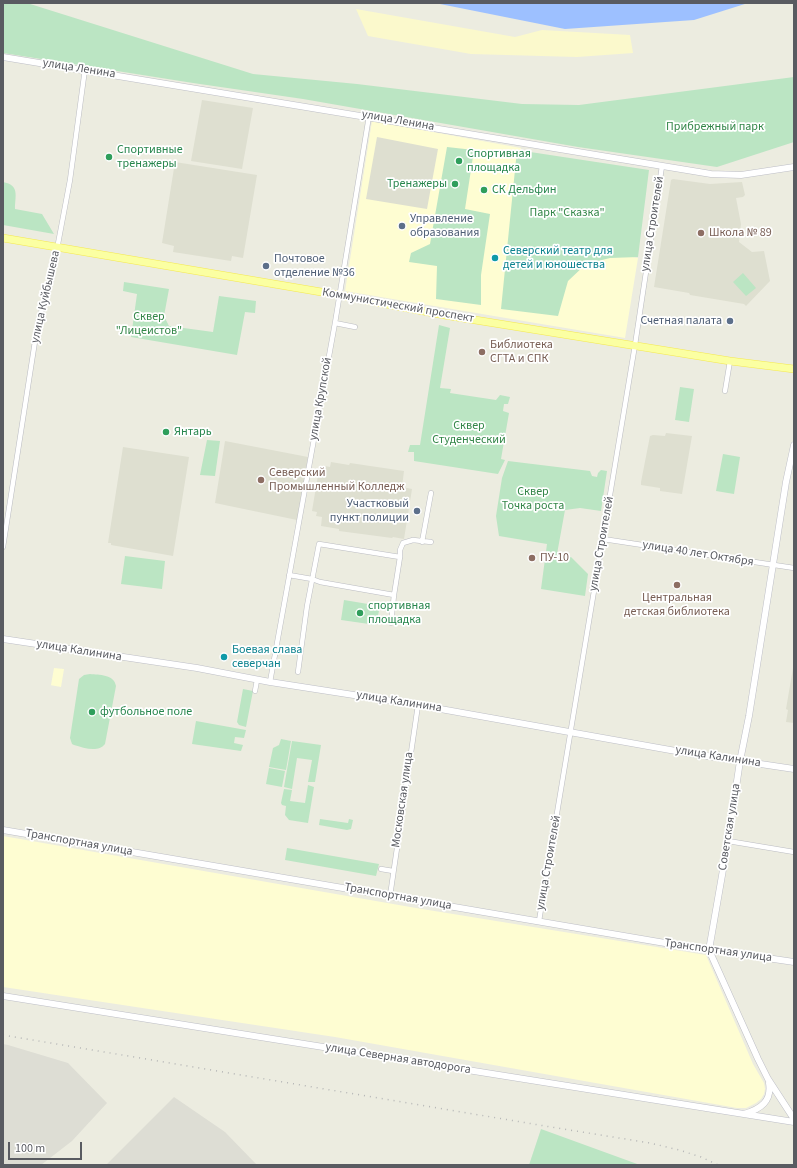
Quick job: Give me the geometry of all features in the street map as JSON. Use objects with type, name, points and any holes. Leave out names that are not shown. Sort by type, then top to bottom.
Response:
[{"type":"main road","name":"Коммунистический проспект","points":[[3,238],[339,295],[444,315],[730,361],[794,369]]},
{"type":"street","name":"улица Ленина","points":[[3,57],[85,69],[710,174],[741,175],[794,170]]},
{"type":"street","name":"улица Куйбышева","points":[[3,548],[38,322],[51,281],[70,180],[85,69]]},
{"type":"street","name":"улица Крупской","points":[[270,682],[335,323],[369,116]]},
{"type":"street","name":"улица Строителей","points":[[538,921],[635,345],[662,166]]},
{"type":"street","points":[[335,323],[355,327]]},
{"type":"street","points":[[725,391],[730,361]]},
{"type":"street","name":"Советская улица","points":[[709,950],[740,761],[749,716],[772,565],[794,445]]},
{"type":"street","points":[[422,542],[431,493]]},
{"type":"street","name":"улица 40 лет Октября","points":[[603,539],[794,568]]},
{"type":"street","points":[[391,623],[400,550],[403,543],[408,541],[431,542]]},
{"type":"street","points":[[298,672],[312,579],[319,544],[400,557]]},
{"type":"street","points":[[289,575],[394,595]]},
{"type":"street","name":"улица Калинина","points":[[3,639],[197,668],[257,680],[418,705],[794,769]]},
{"type":"street","points":[[255,691],[257,680]]},
{"type":"street","name":"Московская улица","points":[[390,896],[418,705]]},
{"type":"street","name":"Транспортная улица","points":[[3,830],[709,950],[794,962]]},
{"type":"street","points":[[728,841],[794,852]]},
{"type":"street","points":[[381,869],[393,871]]},
{"type":"street","points":[[709,950],[768,1079],[794,1121]]},
{"type":"street","name":"улица Северная автодорога","points":[[3,996],[794,1121]]},
{"type":"street","points":[[743,1114],[757,1109],[768,1098],[770,1090],[768,1079]]},
{"type":"street","points":[[787,1109],[794,1112]]},
{"type":"shaded area","points":[[202,100],[253,108],[242,169],[191,161]]},
{"type":"shaded area","points":[[372,121],[521,148],[513,236],[638,258],[625,338],[345,291]]},
{"type":"shaded area","points":[[377,137],[438,149],[427,209],[366,199]]},
{"type":"shaded area","points":[[175,162],[257,175],[243,258],[232,256],[231,261],[173,252],[174,246],[162,243]]},
{"type":"shaded area","name":"Школа № 89","points":[[671,180],[710,184],[742,182],[745,195],[743,197],[736,198],[741,224],[739,242],[752,252],[764,251],[770,281],[746,306],[744,304],[654,287]]},
{"type":"shaded area","points":[[666,433],[692,436],[682,494],[660,491],[660,488],[641,485],[650,436],[665,436]]},
{"type":"shaded area","name":"Северский Промышленный Колледж","points":[[225,441],[308,457],[297,520],[215,503]]},
{"type":"shaded area","points":[[123,447],[189,457],[173,556],[111,545],[111,543],[108,543]]},
{"type":"shaded area","points":[[331,462],[349,465],[350,463],[404,471],[402,487],[412,489],[404,539],[339,531],[339,529],[321,526],[322,517],[316,516],[317,512],[312,511],[319,469],[324,470],[325,466],[330,467]]},
{"type":"shaded area","points":[[54,668],[64,669],[61,687],[50,685]]},
{"type":"shaded area","points":[[793,668],[794,723],[786,722],[788,710],[786,709]]},
{"type":"shaded area","points":[[3,836],[416,908],[706,955],[753,1064],[764,1083],[764,1094],[756,1103],[746,1108],[737,1108],[335,1037],[3,987]]},
{"type":"shaded area","points":[[3,1044],[68,1063],[107,1103],[72,1141],[41,1165],[3,1165]]},
{"type":"shaded area","points":[[174,1097],[225,1132],[257,1165],[106,1165]]},
{"type":"green space","name":"Прибрежный парк","points":[[3,3],[27,3],[253,74],[357,84],[522,104],[579,105],[794,77],[794,142],[717,167],[578,147],[303,99],[3,53]]},
{"type":"green space","points":[[447,147],[474,150],[465,209],[490,214],[481,275],[481,305],[436,299],[437,266],[409,262],[411,253],[430,244]]},
{"type":"green space","name":"Парк \"Сказка\"","points":[[517,150],[649,170],[638,257],[610,258],[586,264],[568,281],[558,316],[501,309]]},
{"type":"green space","points":[[3,182],[8,183],[14,188],[16,196],[15,209],[42,214],[54,234],[3,225]]},
{"type":"green space","points":[[743,273],[756,288],[746,296],[733,282]]},
{"type":"green space","name":"Сквер \"Лицеистов\"","points":[[124,282],[169,289],[164,316],[169,326],[213,332],[219,296],[256,301],[255,313],[245,312],[237,355],[131,337],[137,294],[123,291]]},
{"type":"green space","name":"Сквер Студенческий","points":[[439,325],[450,328],[440,388],[451,389],[450,393],[496,400],[500,395],[510,397],[508,404],[504,404],[503,411],[509,413],[501,459],[505,460],[498,474],[414,461],[414,452],[408,452],[410,445],[420,445]]},
{"type":"green space","points":[[680,387],[694,389],[689,422],[675,420]]},
{"type":"green space","points":[[207,440],[220,441],[215,476],[200,475]]},
{"type":"green space","points":[[723,454],[740,457],[734,494],[716,491]]},
{"type":"green space","name":"Сквер Точка роста","points":[[508,461],[590,471],[592,476],[597,477],[601,470],[607,471],[601,511],[580,508],[565,510],[557,554],[571,557],[588,574],[585,596],[541,589],[547,544],[499,536],[496,516],[502,478]]},
{"type":"green space","points":[[125,556],[165,561],[162,589],[121,584]]},
{"type":"green space","name":"спортивная площадка","points":[[344,600],[380,606],[376,625],[341,620]]},
{"type":"green space","name":"футбольное поле","points":[[90,674],[109,677],[115,682],[116,686],[105,744],[102,747],[95,749],[74,745],[72,744],[70,738],[79,679],[84,675]]},
{"type":"green space","points":[[243,689],[253,691],[246,727],[239,725],[237,722]]},
{"type":"green space","points":[[196,721],[246,730],[244,738],[235,737],[234,743],[243,745],[241,751],[192,744]]},
{"type":"green space","points":[[281,739],[291,741],[286,770],[269,767],[273,748],[279,745]]},
{"type":"green space","points":[[292,741],[321,745],[315,782],[308,782],[312,760],[297,758],[292,789],[284,787]]},
{"type":"green space","points":[[269,768],[285,771],[282,787],[266,784]]},
{"type":"green space","points":[[308,785],[314,787],[308,823],[289,820],[285,815],[286,806],[282,805],[281,803],[284,789],[292,790],[290,801],[305,803]]},
{"type":"green space","points":[[320,819],[348,823],[349,819],[353,820],[351,829],[347,830],[319,825]]},
{"type":"green space","points":[[287,848],[379,864],[376,876],[285,860]]},
{"type":"green space","points":[[541,1129],[640,1165],[529,1165]]},
{"type":"sand","points":[[356,9],[515,37],[542,30],[630,35],[633,53],[577,57],[471,54],[368,36]]},
{"type":"water","points":[[435,3],[748,3],[694,20],[565,29]]},
{"type":"railway","points":[[3,1035],[650,1143],[701,1157],[718,1165]]},
{"type":"place","name":"Спортивные тренажеры","points":[[109,157]]},
{"type":"place","name":"Спортивная площадка","points":[[459,161]]},
{"type":"place","name":"Тренажеры","points":[[455,184]]},
{"type":"place","name":"СК Дельфин","points":[[484,190]]},
{"type":"place","name":"Управление образования","points":[[402,226]]},
{"type":"place","name":"Школа № 89","points":[[701,233]]},
{"type":"place","name":"Северский театр для детей и юношества","points":[[495,258]]},
{"type":"place","name":"Почтовое отделение №36","points":[[266,266]]},
{"type":"place","name":"Счетная палата","points":[[730,321]]},
{"type":"place","name":"Библиотека СГТА и СПК","points":[[482,352]]},
{"type":"place","name":"Янтарь","points":[[166,432]]},
{"type":"place","name":"Северский Промышленный Колледж","points":[[261,480]]},
{"type":"place","name":"Участковый пункт полиции","points":[[417,511]]},
{"type":"place","name":"ПУ-10","points":[[532,558]]},
{"type":"place","name":"Центральная детская библиотека","points":[[677,585]]},
{"type":"place","name":"спортивная площадка","points":[[360,613]]},
{"type":"place","name":"Боевая слава северчан","points":[[224,657]]},
{"type":"place","name":"футбольное поле","points":[[92,712]]}]
